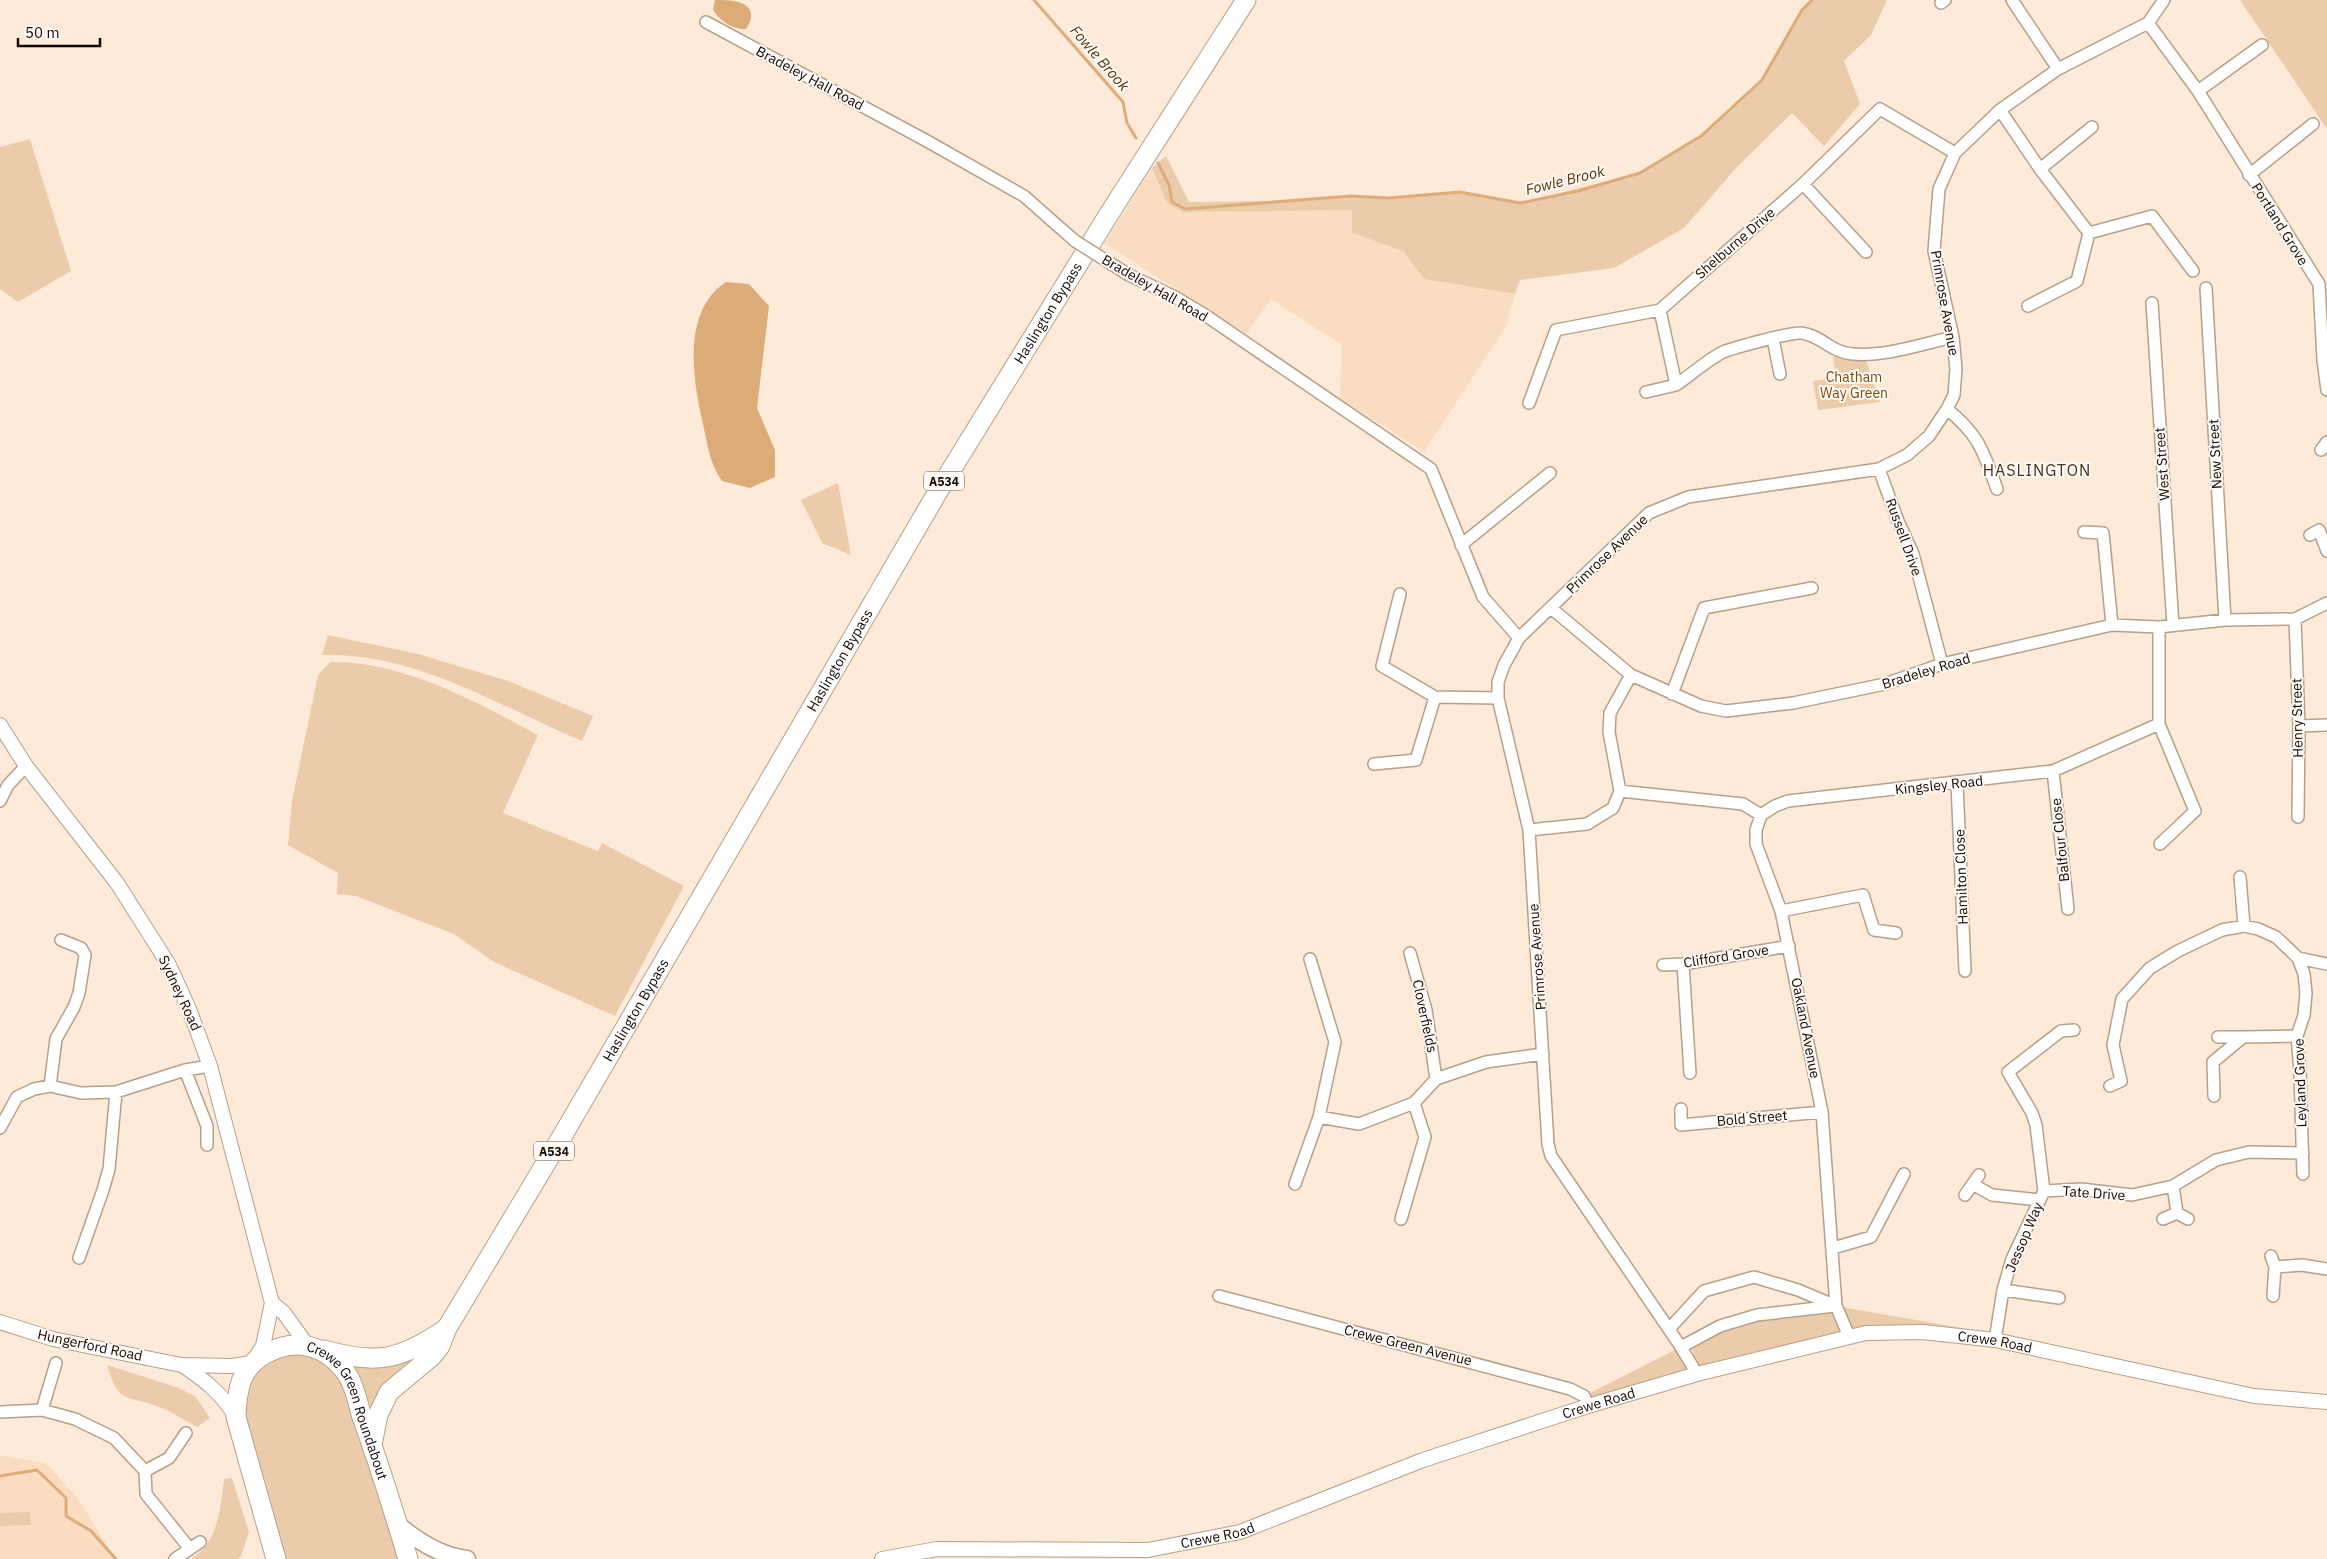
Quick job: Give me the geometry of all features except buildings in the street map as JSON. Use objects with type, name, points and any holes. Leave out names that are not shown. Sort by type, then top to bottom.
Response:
[{"type":"highway","name":"Haslington Bypass","points":[[372,1445],[378,1415],[389,1392],[431,1357],[440,1346],[447,1328],[559,1141],[945,480],[1108,214],[1246,0]]},
{"type":"highway","name":"Haslington Bypass","points":[[310,1346],[370,1360],[387,1358],[404,1354],[424,1344],[447,1328]]},
{"type":"highway","name":"Crewe Green Roundabout","points":[[253,1362],[286,1347],[310,1346],[335,1361],[348,1376],[408,1559]]},
{"type":"highway","points":[[253,1362],[241,1380],[237,1397],[236,1417],[276,1559]]},
{"type":"main road","points":[[396,1524],[427,1546],[459,1559]]},
{"type":"street","points":[[2012,0],[2058,69]]},
{"type":"street","name":"Primrose Avenue","points":[[1697,1374],[1682,1347],[1551,1156],[1548,1144],[1529,830],[1498,698],[1498,682],[1504,665],[1519,638],[1649,513],[1688,497],[1880,469],[1907,455],[1929,436],[1954,395],[1956,369],[1954,337],[1934,251],[1939,189],[1955,153],[2000,110],[2058,69],[2148,23],[2164,0]]},
{"type":"street","name":"Bradeley Hall Road","points":[[706,22],[1024,196],[1075,241],[1128,275],[1175,297],[1205,315],[1431,469],[1483,597],[1519,638]]},
{"type":"street","name":"Portland Grove","points":[[2148,23],[2198,91],[2319,284],[2327,390]]},
{"type":"street","points":[[2198,91],[2262,45]]},
{"type":"street","name":"Shelburne Drive","points":[[1660,310],[1803,184],[1880,109],[1955,153]]},
{"type":"street","points":[[2000,110],[2040,169],[2089,232]]},
{"type":"street","name":"Portland Grove","points":[[2249,175],[2313,124]]},
{"type":"street","points":[[2040,169],[2092,127]]},
{"type":"street","points":[[1803,184],[1866,252]]},
{"type":"street","points":[[2089,232],[2152,216],[2193,271]]},
{"type":"street","points":[[2028,306],[2077,281],[2089,232]]},
{"type":"street","name":"New Street","points":[[2206,288],[2225,620]]},
{"type":"street","name":"West Street","points":[[2152,303],[2173,625]]},
{"type":"street","points":[[1529,403],[1556,330],[1660,310],[1676,385]]},
{"type":"street","points":[[1646,392],[1676,385],[1723,352],[1799,333],[1815,337],[1835,351],[1852,354],[1869,354],[1906,348],[1954,337]]},
{"type":"street","points":[[1773,339],[1780,374]]},
{"type":"street","points":[[1947,409],[1966,425],[1980,442],[1997,489]]},
{"type":"street","name":"Russell Drive","points":[[1880,469],[1898,521],[1914,554],[1942,664]]},
{"type":"street","points":[[1461,545],[1550,473]]},
{"type":"street","points":[[2310,535],[2319,530],[2327,551]]},
{"type":"street","points":[[2084,532],[2102,533],[2112,625]]},
{"type":"street","points":[[1672,694],[1704,608],[1812,588]]},
{"type":"street","points":[[1400,594],[1382,666],[1435,697],[1498,698]]},
{"type":"street","name":"Bradeley Road","points":[[1551,608],[1631,674],[1701,706],[1726,711],[1793,703],[1884,684],[1942,664],[2112,625],[2159,627],[2225,620],[2295,619],[2327,603]]},
{"type":"street","name":"Henry Street","points":[[2295,619],[2298,817]]},
{"type":"street","points":[[2159,627],[2159,724],[2195,811],[2160,844]]},
{"type":"street","points":[[1529,830],[1587,824],[1612,808],[1620,791],[1609,732],[1610,713],[1631,674]]},
{"type":"street","points":[[1374,764],[1416,760],[1435,697]]},
{"type":"street","name":"Sydney Road","points":[[0,724],[26,766],[117,883],[169,965],[190,1009],[210,1066],[272,1303],[263,1346],[253,1362]]},
{"type":"street","name":"Kingsley Road","points":[[1761,815],[1775,806],[1788,801],[2052,771],[2159,724]]},
{"type":"street","points":[[2298,726],[2327,725]]},
{"type":"street","points":[[0,801],[8,785],[26,766]]},
{"type":"street","name":"Balfour Close","points":[[2052,771],[2068,909]]},
{"type":"street","name":"Hamilton Close","points":[[1957,783],[1965,971]]},
{"type":"street","points":[[1620,791],[1743,804],[1761,815]]},
{"type":"street","name":"Oakland Avenue","points":[[1761,815],[1756,830],[1756,844],[1781,911],[1790,946],[1822,1112],[1836,1306],[1848,1336]]},
{"type":"street","points":[[2240,877],[2244,926]]},
{"type":"street","points":[[1781,911],[1863,894],[1874,930],[1896,932]]},
{"type":"street","points":[[2110,1086],[2126,1084],[2113,1045],[2122,999],[2150,968],[2178,951],[2222,930],[2244,926],[2258,929],[2276,938],[2298,958],[2327,964]]},
{"type":"street","points":[[50,1086],[56,1039],[74,1007],[79,993],[85,955],[81,948],[61,940]]},
{"type":"street","name":"Clifford Grove","points":[[1663,965],[1683,964],[1790,946]]},
{"type":"street","name":"Cloverfields","points":[[1410,953],[1426,1010],[1436,1078]]},
{"type":"street","name":"Leyland Grove","points":[[2298,958],[2304,974],[2306,993],[2304,1015],[2297,1036],[2303,1174]]},
{"type":"street","points":[[1295,1184],[1319,1118],[1335,1042],[1310,960]]},
{"type":"street","points":[[1683,964],[1690,1073]]},
{"type":"street","name":"Jessop Way","points":[[1995,1340],[2003,1290],[2012,1260],[2042,1195],[2036,1125],[2032,1113],[2008,1072],[2061,1031],[2074,1030]]},
{"type":"street","points":[[2218,1037],[2297,1036]]},
{"type":"street","points":[[2214,1096],[2213,1062],[2243,1037]]},
{"type":"street","points":[[1319,1118],[1359,1124],[1414,1103],[1436,1078],[1486,1062],[1543,1054]]},
{"type":"street","points":[[0,1128],[17,1097],[34,1089],[50,1086],[81,1093],[116,1092],[185,1070],[210,1066]]},
{"type":"street","points":[[185,1070],[207,1126],[207,1145]]},
{"type":"street","points":[[79,1258],[101,1198],[108,1169],[116,1092]]},
{"type":"street","points":[[1401,1219],[1425,1136],[1414,1103]]},
{"type":"street","name":"Bold Street","points":[[1681,1109],[1682,1125],[1822,1112]]},
{"type":"street","name":"Tate Drive","points":[[1965,1194],[1976,1180],[1992,1195],[2042,1195],[2081,1189],[2132,1195],[2173,1186],[2216,1160],[2248,1152],[2303,1153]]},
{"type":"street","points":[[1833,1248],[1871,1237],[1904,1174]]},
{"type":"street","points":[[2173,1186],[2177,1213]]},
{"type":"street","points":[[2177,1213],[2188,1219]]},
{"type":"street","points":[[2163,1220],[2177,1213]]},
{"type":"street","points":[[2271,1256],[2275,1267],[2273,1296]]},
{"type":"street","points":[[2275,1267],[2302,1265],[2327,1269]]},
{"type":"street","points":[[1669,1329],[1704,1291],[1754,1277],[1798,1290],[1836,1306]]},
{"type":"street","points":[[2003,1290],[2059,1298]]},
{"type":"street","name":"Crewe Green Avenue","points":[[1219,1296],[1570,1389],[1584,1396],[1588,1406]]},
{"type":"street","name":"Sydney Road","points":[[272,1303],[284,1313],[310,1346]]},
{"type":"street","points":[[1682,1347],[1720,1326],[1757,1315],[1836,1306]]},
{"type":"street","name":"Hungerford Road","points":[[0,1322],[53,1339],[181,1365],[232,1366],[253,1362]]},
{"type":"street","name":"Crewe Road","points":[[882,1559],[937,1549],[1148,1550],[1240,1532],[1423,1460],[1588,1406],[1697,1374],[1848,1336],[1874,1333],[1914,1331],[1995,1340],[2254,1396],[2327,1402]]},
{"type":"street","points":[[42,1410],[56,1363]]},
{"type":"street","name":"Hungerford Road","points":[[181,1365],[205,1380],[224,1398],[236,1417]]},
{"type":"street","points":[[0,1412],[42,1410],[75,1420],[114,1438],[145,1471],[146,1494],[190,1549]]},
{"type":"street","points":[[145,1471],[169,1458],[186,1433]]},
{"type":"street","points":[[176,1559],[200,1542]]},
{"type":"shaded area","points":[[715,0],[735,1],[744,4],[751,13],[750,22],[746,29],[736,28],[719,18],[713,10]]},
{"type":"shaded area","points":[[1152,168],[1167,203],[1182,212],[1352,210],[1352,233],[1403,251],[1425,279],[1515,294],[1507,325],[1424,452],[1340,398],[1342,345],[1271,299],[1246,334],[1104,243]]},
{"type":"shaded area","points":[[726,282],[749,284],[769,306],[757,408],[775,450],[775,477],[750,488],[722,481],[718,474],[708,447],[696,388],[694,348],[696,328],[702,310],[712,295]]},
{"type":"shaded area","points":[[0,1455],[47,1464],[79,1500],[115,1559],[0,1559]]},
{"type":"green space","points":[[1812,0],[1887,0],[1871,35],[1844,61],[1860,104],[1824,146],[1792,113],[1736,168],[1684,228],[1614,268],[1520,280],[1515,294],[1424,279],[1403,251],[1352,233],[1352,210],[1182,212],[1167,203],[1152,168],[1166,156],[1189,202],[1273,201],[1351,196],[1388,198],[1460,192],[1520,203],[1640,173],[1701,136],[1761,80],[1802,10]]},
{"type":"green space","points":[[2240,0],[2327,0],[2327,129]]},
{"type":"green space","points":[[30,139],[71,271],[18,302],[0,289],[0,147]]},
{"type":"green space","name":"Chatham Way Green","points":[[1833,357],[1866,360],[1880,402],[1818,410],[1813,381],[1836,378]]},
{"type":"green space","points":[[838,483],[851,555],[822,543],[801,500]]},
{"type":"green space","points":[[328,635],[418,654],[508,681],[593,716],[582,741],[456,684],[423,672],[390,662],[356,656],[322,655]]},
{"type":"green space","points":[[330,662],[358,663],[385,668],[438,685],[538,735],[503,813],[598,851],[602,843],[684,886],[615,1016],[494,962],[454,934],[356,896],[337,894],[338,873],[288,845],[292,801],[318,675]]},
{"type":"green space","points":[[1836,1306],[1996,1334],[1896,1331],[1588,1406],[1584,1396],[1681,1347],[1697,1372],[1692,1345],[1720,1326]]},
{"type":"green space","points":[[447,1328],[396,1384],[372,1445],[408,1559],[276,1559],[237,1397],[270,1352],[370,1360]]},
{"type":"green space","points":[[107,1365],[176,1387],[195,1396],[210,1418],[197,1427],[164,1409],[125,1396],[116,1387]]},
{"type":"green space","points":[[232,1478],[249,1532],[241,1556],[238,1559],[191,1559],[200,1552],[213,1534],[217,1524],[224,1479]]},
{"type":"green space","points":[[30,1512],[31,1525],[0,1526],[0,1513]]},
{"type":"waterway","name":"Fowle Brook","points":[[1034,0],[1123,102],[1127,123],[1136,138]]},
{"type":"waterway","name":"Fowle Brook","points":[[1158,163],[1169,185],[1172,202],[1185,209],[1351,196],[1388,198],[1460,192],[1520,203],[1578,191],[1640,173],[1701,136],[1762,80],[1802,10],[1812,0]]},
{"type":"waterway","points":[[0,1476],[37,1470],[66,1498],[66,1516],[91,1531],[116,1559]]},
{"type":"district","name":"HASLINGTON","points":[[2037,470]]}]
